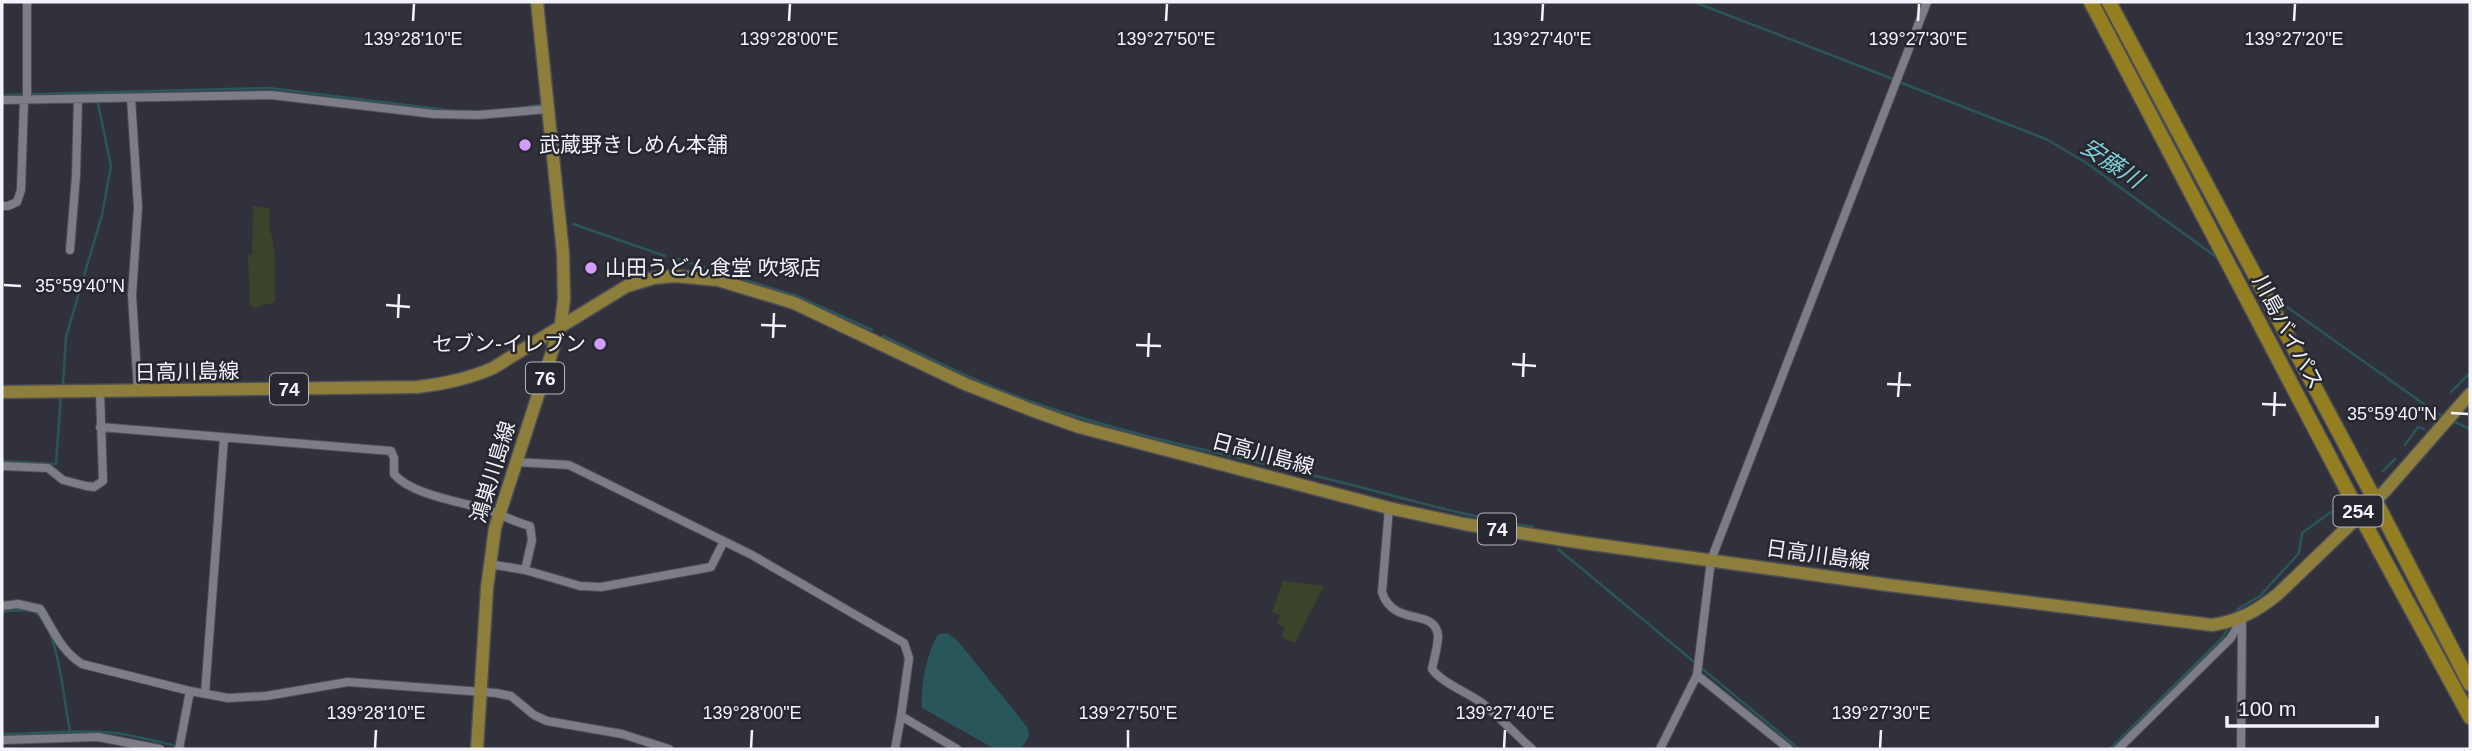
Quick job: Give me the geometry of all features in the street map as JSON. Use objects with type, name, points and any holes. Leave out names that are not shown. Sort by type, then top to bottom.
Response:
[{"type":"highway","name":"川島バイパス","points":[[2091,2],[2359,513],[2470,717]]},
{"type":"highway","name":"川島バイパス","points":[[2109,2],[2375,500],[2470,684]]},
{"type":"main road","name":"鴻巣川島線","points":[[477,749],[489,564],[498,515],[561,324],[564,299],[563,253],[537,2]]},
{"type":"main road","name":"日高川島線","points":[[2,392],[403,387],[445,384],[493,368],[627,286],[654,278],[675,276],[718,280],[794,303],[965,384],[1056,419],[1389,508],[1464,524],[1711,560],[2212,625],[2242,619],[2278,593],[2416,458],[2470,394]]},
{"type":"street","points":[[2,206],[18,202],[21,190],[27,2]]},
{"type":"street","points":[[1660,749],[1697,675],[1711,560],[1927,2]]},
{"type":"street","points":[[2,100],[271,95],[445,115],[509,114],[548,109]]},
{"type":"street","points":[[131,98],[138,207],[132,295],[138,391]]},
{"type":"street","points":[[71,250],[78,99]]},
{"type":"street","points":[[2,466],[48,468],[63,480],[93,487],[103,481],[100,392]]},
{"type":"street","points":[[100,427],[386,450],[394,454],[397,478],[436,496],[489,510],[530,526],[531,541],[525,570]]},
{"type":"street","points":[[205,694],[224,438]]},
{"type":"street","points":[[514,462],[569,465],[752,555],[905,643],[909,658],[895,749]]},
{"type":"street","points":[[1389,508],[1382,592],[1385,605],[1396,612],[1430,621],[1436,628],[1438,638],[1432,669],[1438,678],[1483,703],[1532,749]]},
{"type":"street","points":[[489,564],[525,570],[580,586],[618,586],[711,567],[724,541]]},
{"type":"street","points":[[2,606],[18,604],[40,609],[60,645],[82,664],[190,691],[228,698],[266,696],[348,682],[389,683],[480,694],[496,693],[511,696],[534,715],[547,721],[621,734],[669,749]]},
{"type":"street","points":[[2118,749],[2230,639],[2242,619]]},
{"type":"street","points":[[2241,749],[2242,619]]},
{"type":"street","points":[[1697,675],[1789,749]]},
{"type":"street","points":[[179,749],[190,691]]},
{"type":"street","points":[[901,716],[957,749]]},
{"type":"street","points":[[98,737],[98,749]]},
{"type":"street","points":[[2,740],[98,737],[160,749]]},
{"type":"shaded area","points":[[253,206],[270,208],[269,223],[275,254],[275,302],[254,308],[250,304],[248,255],[252,255]]},
{"type":"shaded area","points":[[1283,581],[1324,586],[1295,643],[1281,637],[1285,628],[1277,624],[1280,615],[1272,612]]},
{"type":"shaded area","points":[[947,633],[957,640],[1028,728],[1029,736],[1021,749],[995,749],[922,708],[923,680],[931,649],[939,634]]},
{"type":"waterway","name":"安藤川","points":[[1694,2],[1893,79]]},
{"type":"waterway","name":"安藤川","points":[[1899,82],[2046,139],[2085,162],[2219,259]]},
{"type":"waterway","points":[[2,95],[269,88],[455,111]]},
{"type":"waterway","points":[[63,385],[66,337],[102,215],[111,166],[97,99]]},
{"type":"waterway","points":[[521,108],[539,105]]},
{"type":"waterway","points":[[462,111],[483,111]]},
{"type":"waterway","points":[[573,224],[665,256]]},
{"type":"waterway","points":[[674,258],[797,296],[872,330]]},
{"type":"waterway","name":"安藤川","points":[[2273,297],[2445,417]]},
{"type":"waterway","points":[[883,336],[1010,394],[1098,423],[1449,510],[1533,527]]},
{"type":"waterway","points":[[2451,392],[2470,373]]},
{"type":"waterway","points":[[2,461],[56,464],[61,396]]},
{"type":"waterway","name":"安藤川","points":[[2451,420],[2470,429]]},
{"type":"waterway","points":[[2405,445],[2418,427],[2424,429]]},
{"type":"waterway","points":[[2383,471],[2395,459]]},
{"type":"waterway","points":[[2234,616],[2238,609],[2260,596],[2299,553],[2302,533],[2331,512]]},
{"type":"waterway","points":[[1558,549],[1799,749]]},
{"type":"waterway","points":[[2,612],[31,611],[42,619],[55,648],[70,731]]},
{"type":"waterway","points":[[2110,749],[2223,637],[2228,628]]},
{"type":"waterway","points":[[2,734],[76,731],[112,733],[188,749]]},
{"type":"place","name":"武蔵野きしめん本舗","points":[[525,145]]},
{"type":"place","name":"山田うどん食堂 吹塚店","points":[[591,268]]},
{"type":"place","name":"セブン-イレブン","points":[[600,344]]}]
